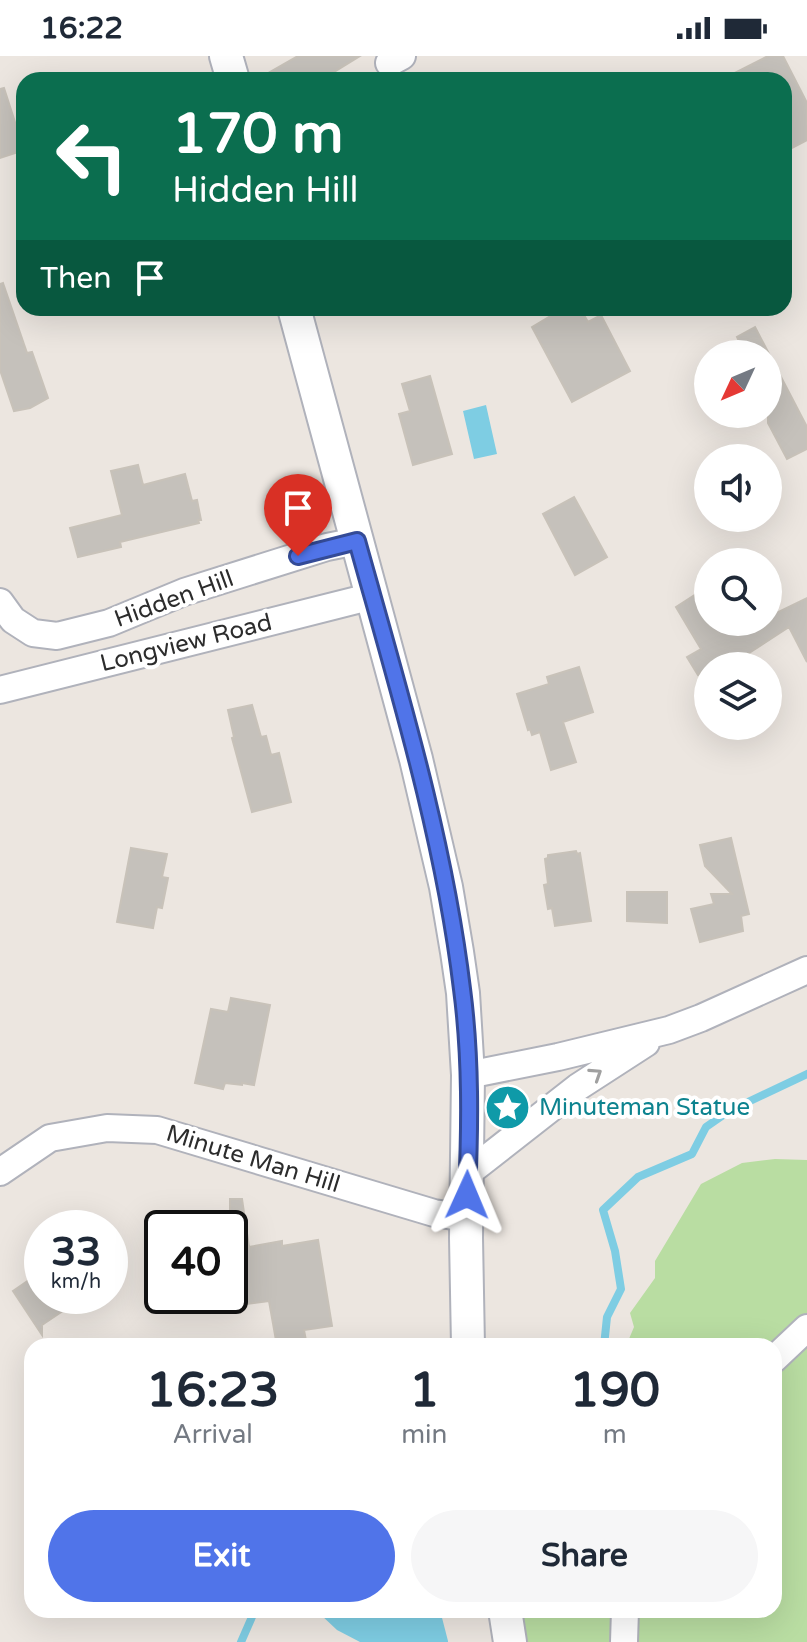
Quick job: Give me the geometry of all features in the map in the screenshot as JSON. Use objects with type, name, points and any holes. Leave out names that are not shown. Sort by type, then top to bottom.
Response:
[{"type":"street","points":[[296,316],[416,759],[446,887],[463,993],[468,1075],[468,1338]]},
{"type":"street","name":"Hidden Hill","points":[[0,602],[13,620],[33,633],[57,636],[109,623],[198,587],[327,547],[357,541]]},
{"type":"street","name":"Longview Road","points":[[0,690],[373,596]]},
{"type":"street","points":[[468,1075],[669,1030],[807,970]]},
{"type":"street","points":[[468,1173],[578,1087],[669,1030]]},
{"type":"street","name":"Minute Man Hill","points":[[0,1172],[50,1138],[107,1128],[157,1130],[434,1213],[466,1218]]},
{"type":"street","points":[[782,1351],[807,1328]]},
{"type":"street","points":[[506,1618],[510,1642]]},
{"type":"street","points":[[624,1642],[625,1618]]},
{"type":"green space","points":[[775,1159],[807,1160],[807,1642],[523,1642],[520,1618],[782,1618],[782,1338],[629,1338],[634,1327],[630,1313],[655,1278],[655,1261],[701,1184],[742,1163]]},
{"type":"water","points":[[486,405],[497,454],[474,459],[463,411]]},
{"type":"water","points":[[324,1618],[442,1618],[448,1642],[360,1642],[337,1630]]},
{"type":"building","points":[[298,56],[360,56],[334,72],[270,72]]},
{"type":"building","points":[[768,56],[783,56],[791,72],[737,72]]},
{"type":"building","points":[[792,74],[807,103],[807,140],[792,148]]},
{"type":"building","points":[[4,88],[16,125],[16,153],[0,158],[0,89]]},
{"type":"building","points":[[3,283],[27,353],[32,352],[48,398],[30,408],[14,411],[0,370],[0,284]]},
{"type":"building","points":[[551,316],[585,316],[588,322],[602,316],[630,371],[572,402],[532,327]]},
{"type":"building","points":[[755,327],[762,340],[738,340],[737,337]]},
{"type":"building","points":[[430,376],[452,454],[413,465],[399,414],[410,411],[402,384]]},
{"type":"building","points":[[782,379],[807,427],[807,449],[787,459],[782,444],[771,428],[782,428]]},
{"type":"building","points":[[138,465],[143,485],[185,474],[192,501],[197,500],[201,520],[120,542],[121,547],[78,557],[70,528],[122,515],[111,471]]},
{"type":"building","points":[[574,497],[607,557],[575,575],[543,514]]},
{"type":"building","points":[[694,595],[694,636],[775,636],[751,652],[696,652],[701,649],[676,607]]},
{"type":"building","points":[[807,598],[807,662],[789,627],[782,632],[782,610]]},
{"type":"building","points":[[694,653],[694,668],[687,657]]},
{"type":"building","points":[[579,667],[593,712],[563,722],[576,762],[551,770],[540,732],[532,735],[528,730],[517,694],[549,684],[547,677]]},
{"type":"building","points":[[252,705],[261,737],[266,736],[271,755],[279,753],[291,802],[252,812],[232,738],[228,710]]},
{"type":"building","points":[[731,838],[749,914],[741,916],[743,931],[700,942],[691,909],[714,904],[711,894],[732,894],[705,866],[700,845]]},
{"type":"building","points":[[131,848],[167,854],[162,877],[168,878],[162,908],[157,907],[153,928],[117,922]]},
{"type":"building","points":[[580,853],[591,921],[555,926],[544,885],[548,884],[545,859],[548,855]]},
{"type":"building","points":[[627,892],[667,892],[667,923],[627,921]]},
{"type":"building","points":[[231,998],[270,1005],[254,1085],[225,1083],[223,1089],[195,1083],[211,1009],[228,1012]]},
{"type":"building","points":[[230,1199],[242,1199],[244,1210],[230,1210]]},
{"type":"building","points":[[248,1240],[249,1247],[282,1241],[282,1246],[318,1240],[332,1326],[304,1330],[306,1338],[276,1338],[269,1301],[248,1304]]},
{"type":"building","points":[[24,1283],[24,1308],[13,1291]]},
{"type":"building","points":[[28,1314],[58,1314],[42,1325],[42,1335]]},
{"type":"waterway","points":[[605,1338],[607,1317],[621,1289],[615,1251],[603,1210],[638,1177],[692,1154],[706,1127],[729,1111],[807,1074]]},
{"type":"waterway","points":[[241,1642],[252,1618]]},
{"type":"place","name":"Minuteman Statue","points":[[508,1107]]},
{"type":"route","points":[[298,556],[357,541],[401,701],[446,887],[463,993],[468,1075],[467,1195]]}]
